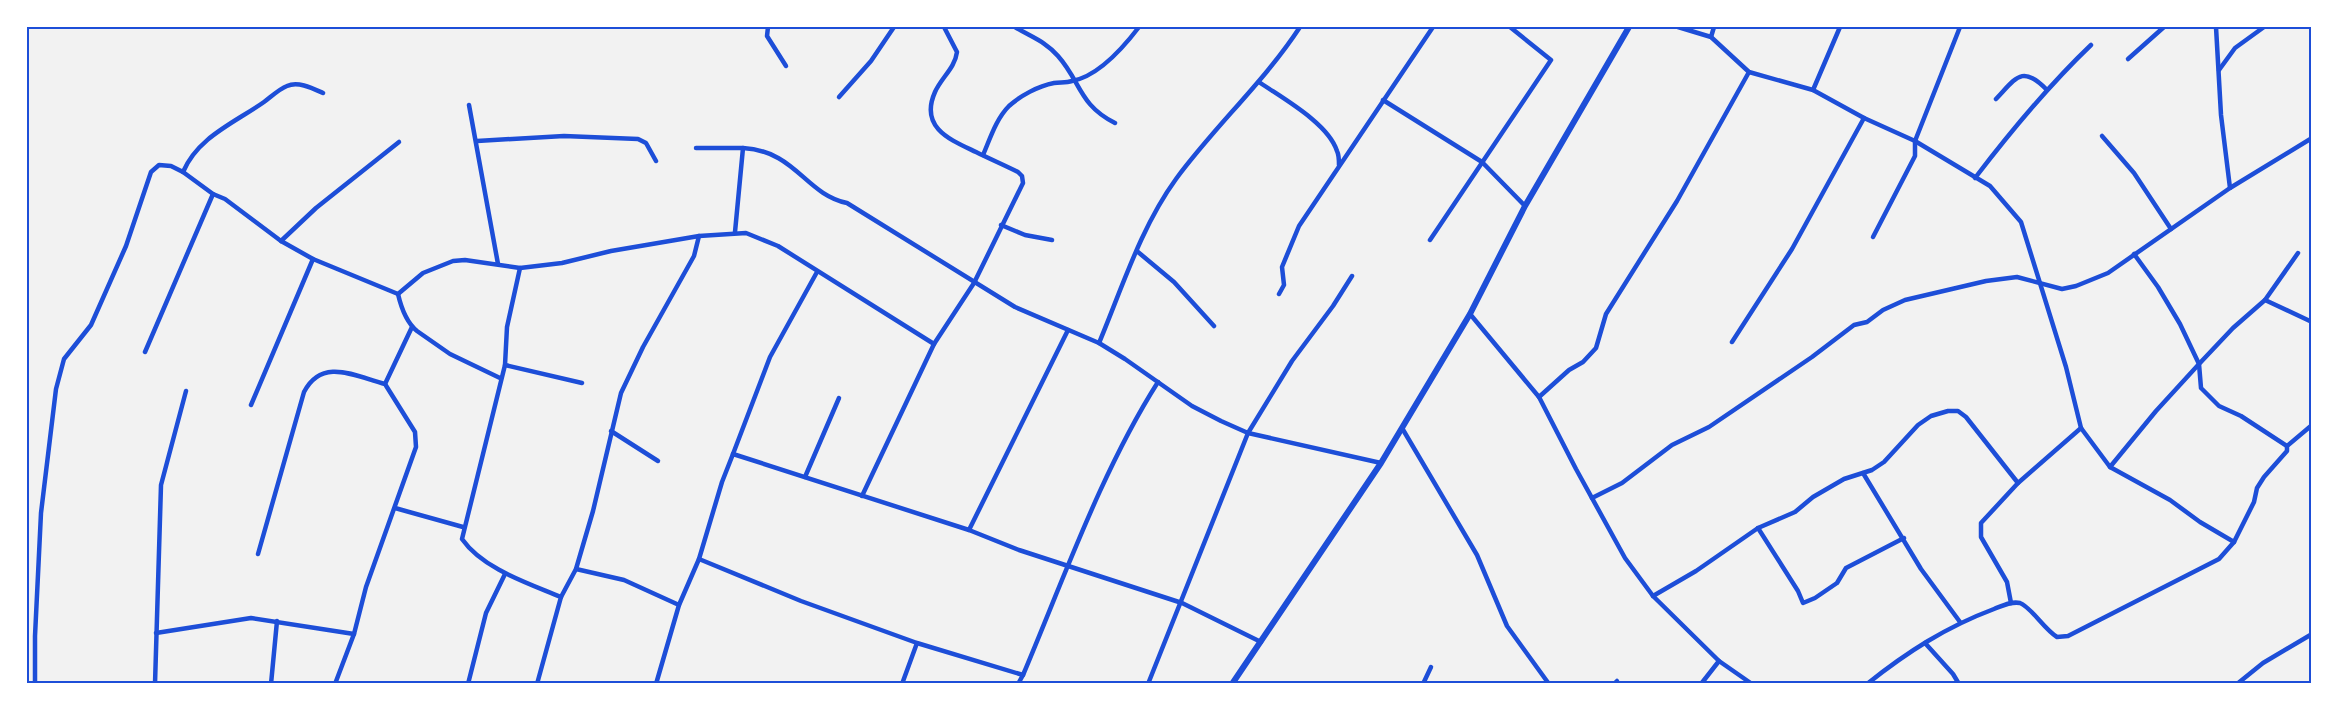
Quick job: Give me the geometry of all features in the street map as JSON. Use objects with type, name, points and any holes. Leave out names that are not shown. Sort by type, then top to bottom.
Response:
[{"type":"street","points":[[768,27],[767,36],[786,66]]},
{"type":"street","points":[[839,98],[871,61],[894,27]]},
{"type":"street","points":[[862,496],[934,344],[974,283],[1023,183],[1022,176],[953,142],[933,123],[934,93],[951,67],[957,52],[944,27]]},
{"type":"street","points":[[1015,27],[1044,41],[1060,58],[1086,102],[1101,116],[1115,123]]},
{"type":"street","points":[[983,155],[1000,117],[1015,101],[1051,84],[1074,81],[1105,65],[1139,27]]},
{"type":"street","points":[[1099,343],[1148,228],[1175,180],[1259,82],[1300,27]]},
{"type":"street","points":[[1279,294],[1284,285],[1282,267],[1299,226],[1433,27]]},
{"type":"street","points":[[1430,240],[1551,60],[1510,27]]},
{"type":"street","points":[[1232,684],[1381,463],[1470,314],[1525,206],[1629,27]]},
{"type":"street","points":[[1678,27],[1711,36],[1749,72],[1813,90],[1864,118],[1915,141],[1990,186],[2021,222],[2066,367],[2081,428],[2110,466],[2170,500],[2200,522],[2234,542]]},
{"type":"street","points":[[1711,36],[1714,27]]},
{"type":"street","points":[[1813,90],[1840,27]]},
{"type":"street","points":[[1874,237],[1915,156],[1915,141],[1960,27]]},
{"type":"street","points":[[2128,59],[2164,27]]},
{"type":"street","points":[[2216,27],[2221,115],[2230,188]]},
{"type":"street","points":[[2219,70],[2235,48],[2264,27]]},
{"type":"street","points":[[1975,178],[2047,90],[2091,45]]},
{"type":"street","points":[[1539,397],[1569,370],[1583,362],[1596,348],[1606,314],[1677,201],[1749,72]]},
{"type":"street","points":[[1996,99],[2019,77],[2028,75],[2035,78],[2047,90]]},
{"type":"street","points":[[1259,82],[1327,133],[1337,151],[1339,166]]},
{"type":"street","points":[[183,172],[189,157],[216,132],[288,85],[308,86],[323,93]]},
{"type":"street","points":[[1383,100],[1482,162],[1525,206]]},
{"type":"street","points":[[469,105],[498,264]]},
{"type":"street","points":[[1732,342],[1791,249],[1864,118]]},
{"type":"street","points":[[477,141],[564,136],[638,139],[646,143],[656,161]]},
{"type":"street","points":[[2102,136],[2134,173],[2171,229]]},
{"type":"street","points":[[1592,498],[1622,483],[1672,446],[1709,427],[1812,357],[1854,325],[1867,322],[1883,310],[1905,300],[1986,281],[2017,277],[2061,289],[2076,286],[2108,273],[2230,188],[2312,138]]},
{"type":"street","points":[[281,241],[316,208],[399,142]]},
{"type":"street","points":[[696,148],[755,148],[780,157],[833,200],[847,204],[1015,307],[1099,343],[1191,406],[1248,433],[1381,463]]},
{"type":"street","points":[[735,232],[743,148]]},
{"type":"street","points":[[36,684],[35,636],[41,513],[56,389],[64,358],[91,325],[126,246],[151,172],[159,165],[171,166],[213,194],[225,199],[281,241],[313,259],[398,294]]},
{"type":"street","points":[[145,352],[213,194]]},
{"type":"street","points":[[1001,225],[1025,235],[1052,240]]},
{"type":"street","points":[[398,294],[423,273],[453,261],[465,260],[520,268],[562,263],[611,251],[699,236],[746,232],[768,240],[934,344]]},
{"type":"street","points":[[537,684],[561,597],[576,569],[593,511],[610,431],[621,393],[643,347],[694,256],[699,236]]},
{"type":"street","points":[[1138,252],[1174,282],[1214,326]]},
{"type":"street","points":[[2110,466],[2199,364],[2233,328],[2265,300],[2298,253]]},
{"type":"street","points":[[2134,254],[2163,297],[2199,364],[2201,388],[2219,406],[2241,416],[2287,446]]},
{"type":"street","points":[[251,405],[313,259]]},
{"type":"street","points":[[520,268],[507,327],[505,365],[463,527],[462,539],[468,548],[505,574],[561,597]]},
{"type":"street","points":[[656,684],[679,605],[699,559],[722,482],[770,357],[817,272]]},
{"type":"street","points":[[1148,684],[1248,433],[1292,361],[1352,276]]},
{"type":"street","points":[[398,294],[412,327],[450,354],[500,378]]},
{"type":"street","points":[[2265,300],[2312,322]]},
{"type":"street","points":[[1470,314],[1539,397],[1625,558],[1653,596],[1719,661],[1752,684]]},
{"type":"street","points":[[385,384],[412,327]]},
{"type":"street","points":[[969,530],[1068,330]]},
{"type":"street","points":[[505,365],[582,383]]},
{"type":"street","points":[[258,554],[304,392],[309,383],[321,373],[334,370],[385,384],[417,438],[395,508],[366,586],[354,634],[335,684]]},
{"type":"street","points":[[1018,684],[1122,445],[1158,382]]},
{"type":"street","points":[[155,684],[161,484],[186,391]]},
{"type":"street","points":[[805,477],[839,398]]},
{"type":"street","points":[[1653,596],[1696,571],[1758,528],[1795,512],[1813,497],[1844,479],[1872,470],[1884,462],[1918,425],[1931,416],[1948,411],[1958,411],[1966,417],[2018,483]]},
{"type":"street","points":[[1867,684],[1893,663],[1960,622],[2011,603],[2021,603],[2029,609],[2041,625],[2057,637],[2068,636],[2219,559],[2234,542],[2254,502],[2260,482],[2287,451],[2287,446],[2312,425]]},
{"type":"street","points":[[1402,428],[1478,555],[1507,626],[1517,643],[1533,660],[1550,684]]},
{"type":"street","points":[[2011,603],[2007,582],[1984,544],[1980,531],[1986,516],[2018,483],[2081,428]]},
{"type":"street","points":[[610,431],[658,461]]},
{"type":"street","points":[[733,454],[969,530],[1068,566],[1182,603],[1261,642]]},
{"type":"street","points":[[1863,473],[1904,538],[1920,569],[1960,622]]},
{"type":"street","points":[[395,508],[463,527]]},
{"type":"street","points":[[1758,528],[1798,591],[1803,603],[1837,583],[1846,568],[1904,538]]},
{"type":"street","points":[[699,559],[801,601],[917,644],[1023,675]]},
{"type":"street","points":[[576,569],[624,580],[679,605]]},
{"type":"street","points":[[468,684],[486,613],[505,574]]},
{"type":"street","points":[[156,633],[251,618],[354,634]]},
{"type":"street","points":[[271,684],[277,621]]},
{"type":"street","points":[[2237,684],[2263,663],[2312,634]]},
{"type":"street","points":[[1925,643],[1959,684]]},
{"type":"street","points":[[902,684],[917,644]]},
{"type":"street","points":[[1701,684],[1719,661]]},
{"type":"street","points":[[1423,684],[1431,667]]}]
